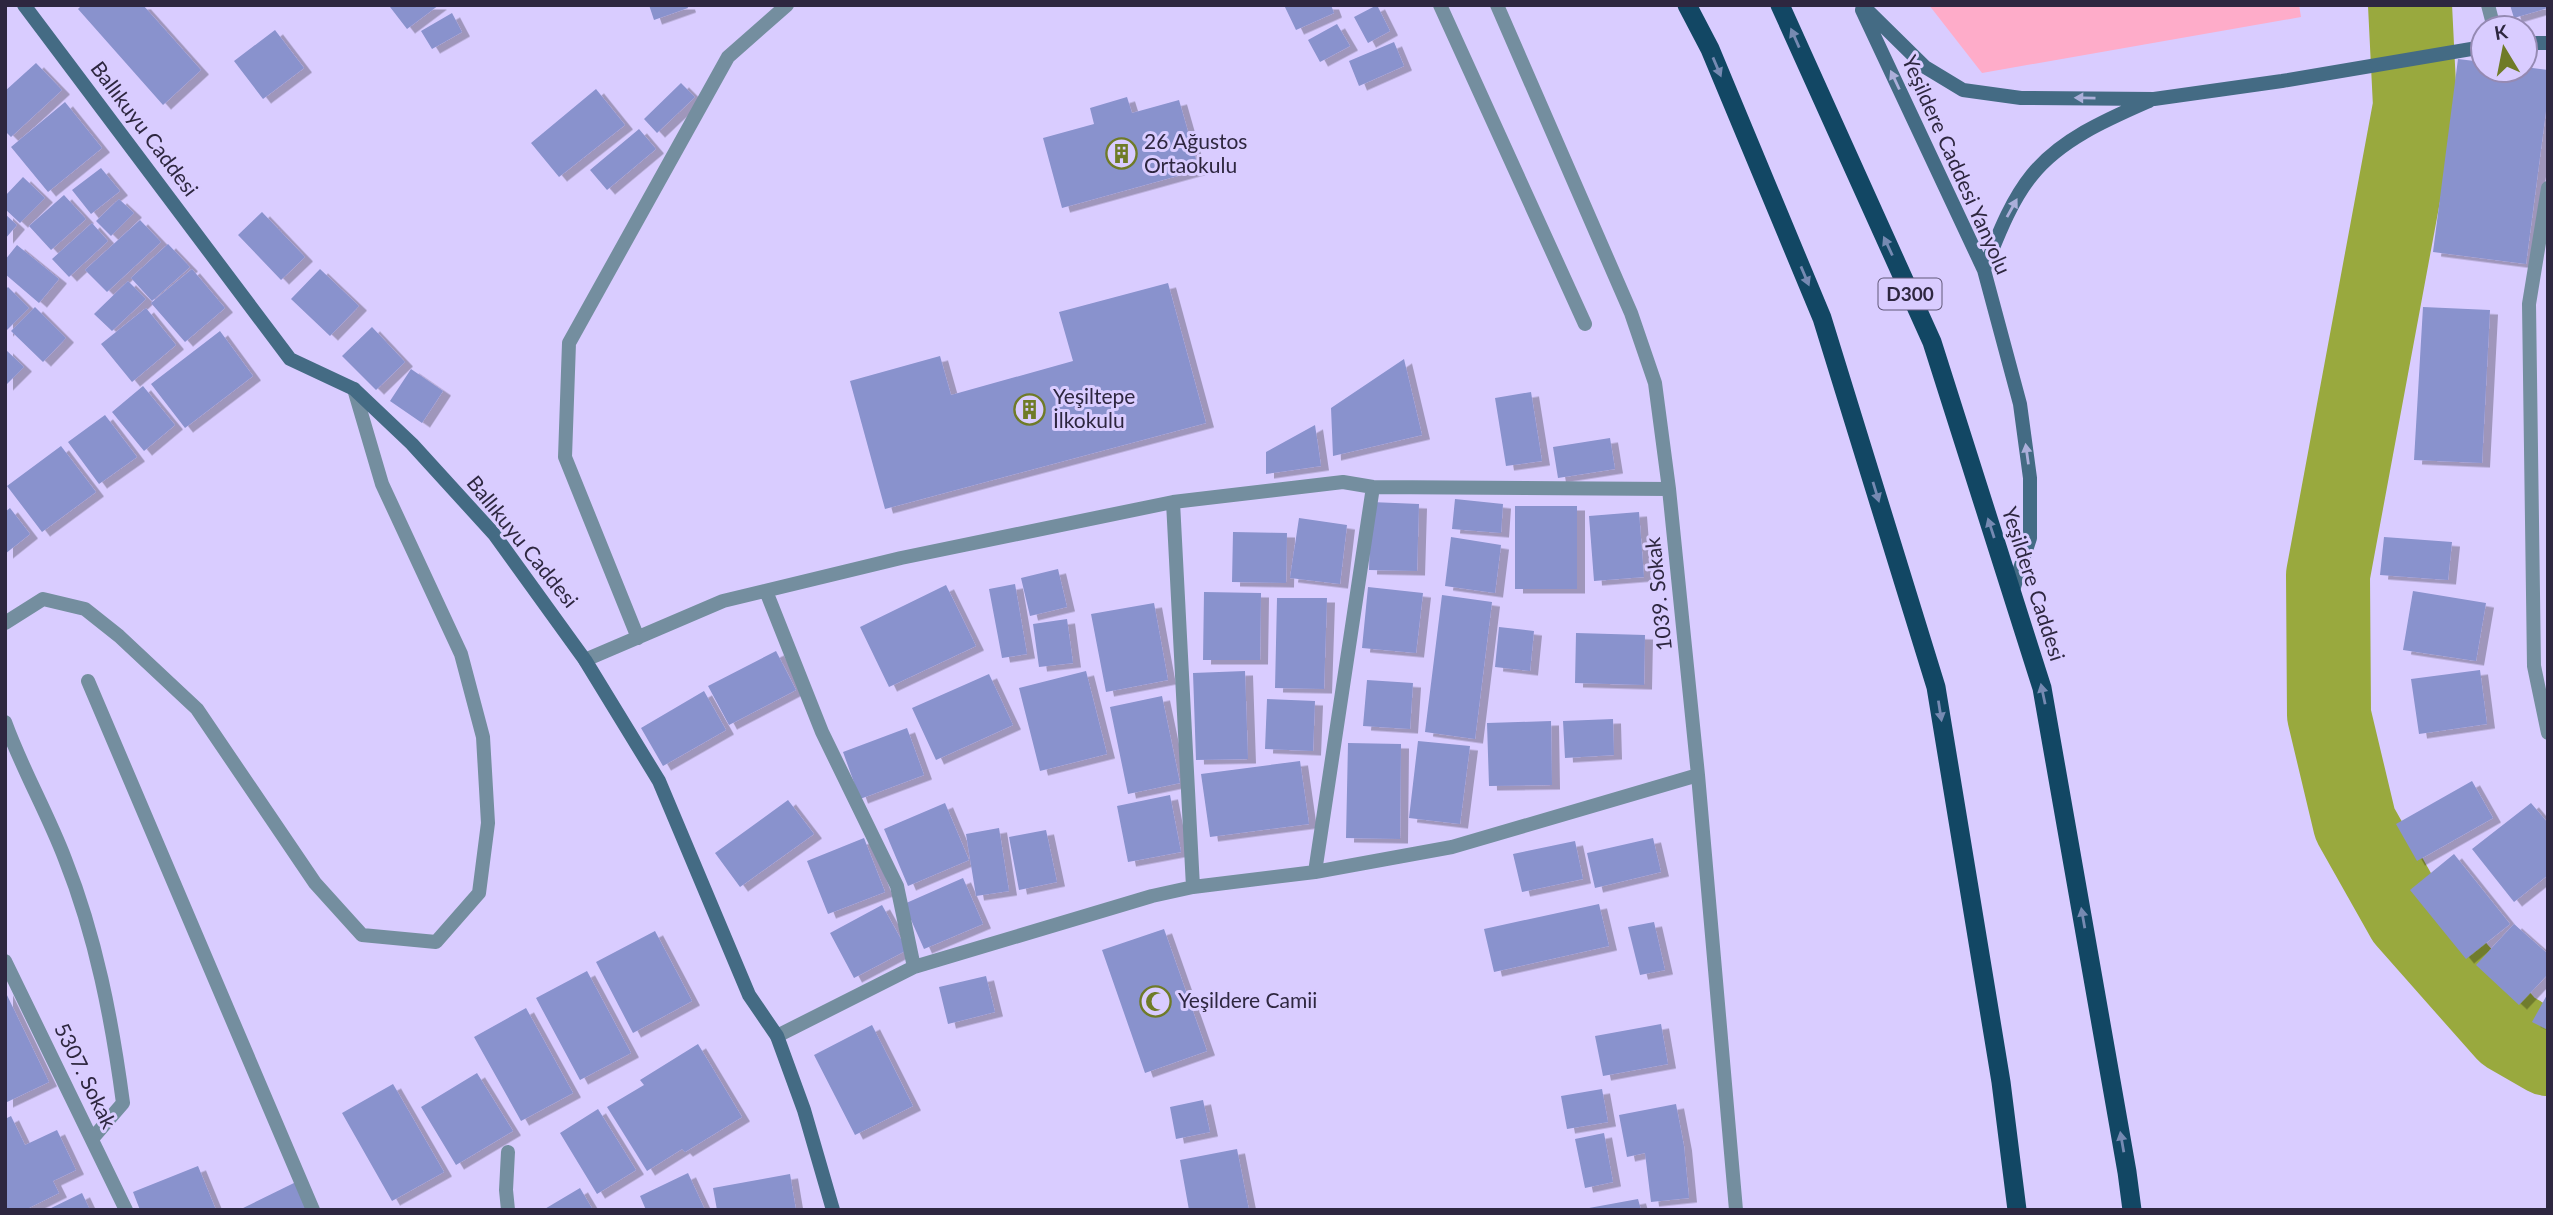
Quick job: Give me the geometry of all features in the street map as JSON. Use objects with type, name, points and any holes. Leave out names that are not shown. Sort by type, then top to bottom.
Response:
[{"type":"highway","points":[[1687,5],[1710,49],[1822,318],[1936,687],[2001,1082],[2017,1210]]},
{"type":"highway","name":"Yeşildere Caddesi","points":[[1780,5],[1932,342],[2042,688],[2132,1210]]},
{"type":"main road","name":"Ballıkuyu Caddesi","points":[[24,5],[290,359],[354,389],[412,444],[494,534],[585,660],[659,781],[749,995],[777,1036],[804,1110],[833,1210]]},
{"type":"main road","name":"Yeşildere Caddesi Yanyolu","points":[[1861,5],[1983,270],[2020,404],[2030,478],[2029,538],[2012,593]]},
{"type":"main road","points":[[1861,5],[1925,67],[1963,90],[2021,98],[2154,99],[2282,81],[2469,49]]},
{"type":"main road","points":[[1983,270],[2009,212],[2032,174],[2065,144],[2109,118],[2154,99]]},
{"type":"street","points":[[638,638],[565,457],[569,343],[728,57],[787,5]]},
{"type":"street","points":[[1440,5],[1586,324]]},
{"type":"street","name":"1039. Sokak","points":[[1497,5],[1630,313],[1655,383],[1669,489],[1698,775],[1736,1210]]},
{"type":"street","points":[[2548,188],[2529,304],[2534,666],[2548,733]]},
{"type":"street","points":[[5,623],[43,599],[85,609],[119,636],[197,709],[315,883],[362,935],[436,942],[479,893],[488,822],[483,737],[461,654],[382,484],[354,389]]},
{"type":"street","points":[[585,660],[723,601],[901,558],[1173,502],[1343,482],[1373,487],[1669,489]]},
{"type":"street","points":[[1315,872],[1373,487]]},
{"type":"street","points":[[1173,502],[1177,537],[1193,887]]},
{"type":"street","points":[[765,591],[822,732],[897,886],[914,967]]},
{"type":"street","points":[[88,681],[313,1210]]},
{"type":"street","points":[[5,722],[16,753],[65,859],[100,968],[123,1102],[92,1139]]},
{"type":"street","points":[[777,1036],[914,967],[1152,896],[1193,887],[1315,872],[1452,848],[1698,775]]},
{"type":"street","name":"5307. Sokak","points":[[5,961],[126,1210]]},
{"type":"street","points":[[508,1153],[506,1190],[509,1210]]},
{"type":"shaded area","points":[[1929,5],[2299,5],[2301,17],[1982,73]]},
{"type":"building","points":[[82,5],[143,5],[201,70],[163,105],[78,9]]},
{"type":"building","points":[[439,5],[407,29],[390,7]]},
{"type":"building","points":[[649,5],[687,5],[688,8],[654,20]]},
{"type":"building","points":[[1284,5],[1331,5],[1334,13],[1296,30]]},
{"type":"building","points":[[1377,5],[1390,31],[1368,43],[1354,17]]},
{"type":"building","points":[[2510,5],[2548,5],[2548,8],[2528,14],[2513,14]]},
{"type":"building","points":[[452,13],[462,32],[432,49],[421,31]]},
{"type":"building","points":[[1337,24],[1350,46],[1320,62],[1308,40]]},
{"type":"building","points":[[275,30],[304,68],[263,99],[234,61]]},
{"type":"building","points":[[1394,42],[1404,66],[1359,86],[1349,61]]},
{"type":"building","points":[[2458,59],[2469,60],[2469,84],[2539,84],[2539,69],[2548,70],[2548,96],[2526,264],[2433,252]]},
{"type":"building","points":[[36,63],[62,90],[11,137],[5,131],[5,91]]},
{"type":"building","points":[[681,83],[695,97],[657,133],[644,119]]},
{"type":"building","points":[[596,89],[625,125],[559,177],[531,143]]},
{"type":"building","name":"26 Ağustos Ortaokulu","points":[[1127,97],[1132,113],[1179,100],[1199,170],[1062,208],[1043,138],[1094,124],[1090,108]]},
{"type":"building","points":[[65,102],[102,148],[48,192],[11,147]]},
{"type":"building","points":[[639,129],[656,149],[607,190],[590,170]]},
{"type":"building","points":[[101,168],[120,191],[91,214],[72,190]]},
{"type":"building","points":[[23,177],[45,198],[20,223],[5,209],[5,196]]},
{"type":"building","points":[[64,195],[86,219],[51,250],[29,226]]},
{"type":"building","points":[[119,199],[134,213],[111,236],[96,221]]},
{"type":"building","points":[[262,212],[305,257],[281,280],[238,235]]},
{"type":"building","points":[[5,214],[17,225],[5,239]]},
{"type":"building","points":[[140,220],[161,242],[107,292],[85,270]]},
{"type":"building","points":[[92,223],[108,241],[69,277],[52,259]]},
{"type":"building","points":[[168,244],[190,267],[152,301],[131,278]]},
{"type":"building","points":[[17,245],[59,279],[39,303],[5,274],[5,260]]},
{"type":"building","points":[[192,269],[225,308],[185,342],[151,303]]},
{"type":"building","points":[[320,269],[359,306],[330,336],[291,299]]},
{"type":"building","points":[[128,281],[146,299],[112,331],[94,314]]},
{"type":"building","name":"Yeşiltepe İlkokulu","points":[[1168,283],[1206,423],[885,509],[850,381],[940,356],[951,395],[1073,361],[1059,312]]},
{"type":"building","points":[[8,287],[29,308],[5,332],[5,290]]},
{"type":"building","points":[[35,307],[66,338],[43,362],[11,331]]},
{"type":"building","points":[[2423,307],[2490,310],[2482,463],[2414,460]]},
{"type":"building","points":[[146,308],[176,345],[132,382],[101,344]]},
{"type":"building","points":[[372,327],[405,362],[376,390],[342,356]]},
{"type":"building","points":[[220,331],[253,376],[185,428],[151,384]]},
{"type":"building","points":[[5,349],[24,367],[5,386]]},
{"type":"building","points":[[1404,359],[1422,435],[1333,456],[1331,408]]},
{"type":"building","points":[[411,369],[443,391],[422,423],[390,401]]},
{"type":"building","points":[[143,386],[175,425],[144,451],[112,412]]},
{"type":"building","points":[[1531,392],[1542,461],[1506,466],[1495,398]]},
{"type":"building","points":[[105,415],[137,457],[99,484],[68,442]]},
{"type":"building","points":[[1315,425],[1321,466],[1266,474],[1266,452]]},
{"type":"building","points":[[1610,438],[1615,469],[1558,478],[1553,447]]},
{"type":"building","points":[[61,446],[96,492],[42,532],[7,486]]},
{"type":"building","points":[[1455,499],[1503,504],[1501,533],[1452,529]]},
{"type":"building","points":[[1371,502],[1419,504],[1417,571],[1369,570]]},
{"type":"building","points":[[1515,506],[1577,506],[1577,589],[1515,589]]},
{"type":"building","points":[[10,508],[30,534],[5,554],[5,512]]},
{"type":"building","points":[[1639,512],[1644,577],[1594,581],[1589,516]]},
{"type":"building","points":[[1299,518],[1347,525],[1340,584],[1290,578]]},
{"type":"building","points":[[1233,532],[1287,533],[1286,583],[1232,582]]},
{"type":"building","points":[[1451,537],[1501,545],[1495,593],[1445,586]]},
{"type":"building","points":[[2384,537],[2452,542],[2448,580],[2380,575]]},
{"type":"building","points":[[1058,569],[1067,607],[1030,616],[1021,578]]},
{"type":"building","points":[[1015,584],[1027,654],[1002,658],[989,589]]},
{"type":"building","points":[[946,585],[976,646],[889,687],[860,627]]},
{"type":"building","points":[[1368,587],[1423,593],[1416,653],[1362,648]]},
{"type":"building","points":[[2413,591],[2486,603],[2476,661],[2403,650]]},
{"type":"building","points":[[1204,592],[1261,593],[1260,660],[1203,660]]},
{"type":"building","points":[[1442,595],[1492,602],[1475,739],[1425,732]]},
{"type":"building","points":[[1277,598],[1327,598],[1324,689],[1275,688]]},
{"type":"building","points":[[1154,603],[1168,680],[1106,692],[1091,614]]},
{"type":"building","points":[[1067,619],[1073,663],[1039,667],[1033,624]]},
{"type":"building","points":[[1499,627],[1534,631],[1530,671],[1495,667]]},
{"type":"building","points":[[1576,633],[1645,635],[1644,685],[1575,683]]},
{"type":"building","points":[[776,651],[796,690],[729,725],[708,686]]},
{"type":"building","points":[[2480,670],[2487,724],[2419,734],[2411,679]]},
{"type":"building","points":[[1086,671],[1107,754],[1040,771],[1019,688]]},
{"type":"building","points":[[1245,671],[1248,759],[1196,760],[1193,673]]},
{"type":"building","points":[[989,674],[1013,725],[936,760],[912,708]]},
{"type":"building","points":[[1367,680],[1413,683],[1410,729],[1363,726]]},
{"type":"building","points":[[704,691],[726,730],[663,766],[641,728]]},
{"type":"building","points":[[1162,696],[1180,783],[1128,794],[1110,707]]},
{"type":"building","points":[[1267,699],[1315,701],[1313,751],[1265,749]]},
{"type":"building","points":[[1613,719],[1614,755],[1565,758],[1563,721]]},
{"type":"building","points":[[1551,721],[1552,785],[1489,786],[1487,723]]},
{"type":"building","points":[[907,728],[924,775],[860,799],[843,752]]},
{"type":"building","points":[[1418,741],[1470,746],[1460,824],[1409,818]]},
{"type":"building","points":[[1348,743],[1401,744],[1400,839],[1346,838]]},
{"type":"building","points":[[1300,761],[1309,824],[1210,837],[1201,774]]},
{"type":"building","points":[[2472,781],[2493,818],[2417,861],[2396,824]]},
{"type":"building","points":[[1170,795],[1181,852],[1128,862],[1117,806]]},
{"type":"building","points":[[788,800],[814,834],[740,887],[715,853]]},
{"type":"building","points":[[945,803],[969,860],[908,886],[884,829]]},
{"type":"building","points":[[2531,803],[2548,823],[2548,875],[2514,902],[2472,849]]},
{"type":"building","points":[[999,828],[1009,891],[976,896],[966,834]]},
{"type":"building","points":[[1046,830],[1057,882],[1019,890],[1009,837]]},
{"type":"building","points":[[864,838],[885,892],[828,914],[807,861]]},
{"type":"building","points":[[1653,838],[1661,872],[1595,888],[1587,853]]},
{"type":"building","points":[[1575,841],[1583,879],[1522,892],[1513,854]]},
{"type":"building","points":[[2454,854],[2510,924],[2466,959],[2410,890]]},
{"type":"building","points":[[963,878],[983,924],[924,949],[904,904]]},
{"type":"building","points":[[1599,904],[1609,946],[1494,972],[1484,929]]},
{"type":"building","points":[[882,905],[907,950],[854,978],[830,933]]},
{"type":"building","points":[[1654,922],[1665,970],[1640,975],[1628,927]]},
{"type":"building","points":[[2514,924],[2548,954],[2548,974],[2519,1005],[2476,965]]},
{"type":"building","name":"Yeşildere Camii","points":[[1164,929],[1207,1051],[1145,1073],[1102,950]]},
{"type":"building","points":[[655,931],[692,1001],[633,1033],[596,962]]},
{"type":"building","points":[[587,971],[631,1053],[580,1080],[536,998]]},
{"type":"building","points":[[986,976],[995,1012],[948,1024],[939,987]]},
{"type":"building","points":[[5,991],[49,1082],[5,1103]]},
{"type":"building","points":[[2548,993],[2548,1030],[2532,1022]]},
{"type":"building","points":[[526,1008],[573,1093],[521,1121],[474,1037]]},
{"type":"building","points":[[1661,1024],[1668,1064],[1603,1076],[1595,1036]]},
{"type":"building","points":[[872,1025],[913,1106],[855,1135],[814,1055]]},
{"type":"building","points":[[698,1044],[742,1117],[685,1152],[682,1149],[647,1171],[607,1107],[644,1085],[640,1080]]},
{"type":"building","points":[[477,1073],[513,1131],[456,1165],[421,1107]]},
{"type":"building","points":[[393,1084],[444,1172],[392,1201],[342,1113]]},
{"type":"building","points":[[1602,1089],[1608,1122],[1567,1129],[1561,1096]]},
{"type":"building","points":[[1203,1100],[1210,1132],[1176,1139],[1170,1107]]},
{"type":"building","points":[[1676,1104],[1684,1146],[1689,1198],[1651,1202],[1645,1153],[1627,1157],[1619,1115]]},
{"type":"building","points":[[598,1109],[636,1170],[597,1194],[560,1133]]},
{"type":"building","points":[[11,1116],[25,1145],[57,1130],[76,1170],[53,1181],[59,1193],[25,1210],[5,1210],[5,1119]]},
{"type":"building","points":[[1604,1133],[1613,1182],[1585,1188],[1575,1139]]},
{"type":"building","points":[[1237,1149],[1249,1210],[1189,1210],[1180,1160]]},
{"type":"building","points":[[198,1166],[216,1210],[140,1210],[133,1192]]},
{"type":"building","points":[[688,1173],[705,1210],[646,1210],[640,1196]]},
{"type":"building","points":[[790,1174],[796,1210],[717,1210],[713,1188]]},
{"type":"building","points":[[296,1182],[309,1210],[239,1210]]},
{"type":"building","points":[[580,1188],[593,1210],[543,1210]]},
{"type":"building","points":[[82,1193],[90,1210],[47,1210]]},
{"type":"building","points":[[1638,1199],[1641,1210],[1589,1208]]},
{"type":"waterway","points":[[2410,5],[2415,106],[2328,575],[2329,715],[2355,824],[2408,918],[2508,1031],[2548,1054]]},
{"type":"place","name":"26 Ağustos Ortaokulu","points":[[1121,154]]},
{"type":"place","name":"Yeşiltepe İlkokulu","points":[[1030,409]]},
{"type":"place","name":"Yeşildere Camii","points":[[1155,1001]]}]
